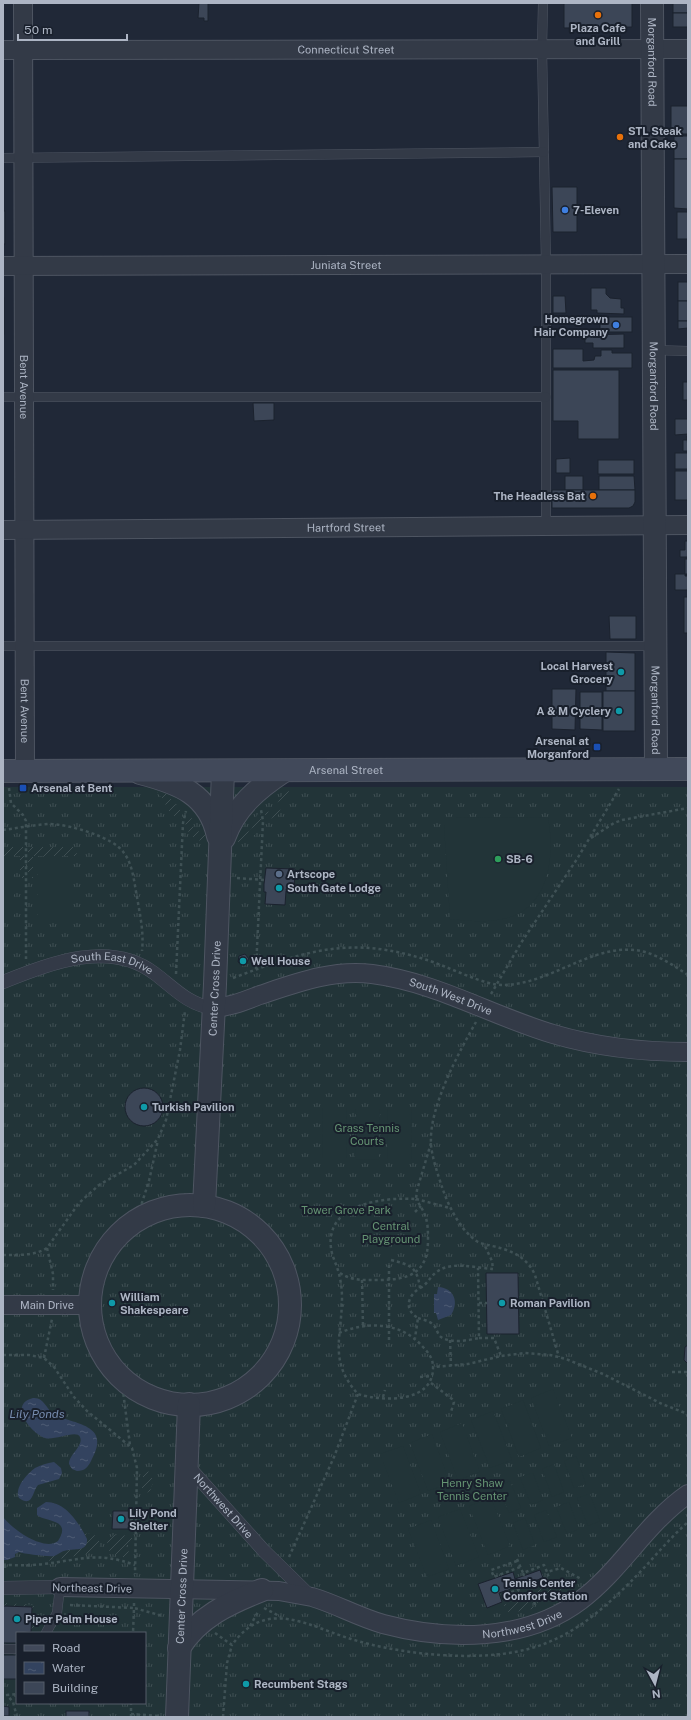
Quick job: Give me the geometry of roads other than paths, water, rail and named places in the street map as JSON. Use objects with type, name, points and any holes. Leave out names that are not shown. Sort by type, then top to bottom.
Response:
[{"type":"main road","name":"Arsenal Street","points":[[6,779],[25,771],[688,768]]},
{"type":"street","name":"Bent Avenue","points":[[23,3],[23,530],[25,771]]},
{"type":"street","name":"Morganford Road","points":[[652,3],[654,646],[656,768]]},
{"type":"street","name":"Connecticut Street","points":[[3,50],[542,48],[688,49]]},
{"type":"street","name":"Juniata Street","points":[[3,266],[688,264]]},
{"type":"street","name":"Hartford Street","points":[[3,530],[688,525]]},
{"type":"street","points":[[129,770],[176,784],[198,797],[204,803],[216,826],[221,847]]},
{"type":"street","name":"Center Cross Drive","points":[[204,1206],[221,847],[223,771]]},
{"type":"street","points":[[221,847],[229,824],[245,802],[258,790],[284,771]]},
{"type":"street","name":"South East Drive","points":[[3,982],[26,973],[66,961],[86,957],[104,956],[140,963],[187,999],[200,1005],[213,1008]]},
{"type":"street","name":"South West Drive","points":[[213,1008],[231,1006],[304,981],[325,976],[348,973],[371,974],[394,978],[428,988],[553,1034],[610,1046],[688,1052]]},
{"type":"street","points":[[188,1205],[204,1206],[224,1210],[240,1218],[267,1240],[281,1262],[287,1278],[290,1296],[290,1313],[287,1331],[281,1347],[272,1362],[257,1378],[239,1391],[206,1403],[172,1403],[141,1391],[121,1376],[110,1364],[98,1344],[93,1328],[90,1305],[92,1285],[102,1258],[116,1238],[136,1221],[151,1213],[169,1207],[188,1205]]},
{"type":"street","name":"Main Drive","points":[[3,1305],[90,1305]]},
{"type":"street","name":"Center Cross Drive","points":[[169,1716],[179,1648],[189,1404]]},
{"type":"street","name":"Northwest Drive","points":[[186,1464],[264,1551],[312,1598]]},
{"type":"street","name":"Northwest Drive","points":[[181,1589],[262,1601],[279,1591],[312,1598],[383,1624],[418,1630],[462,1634],[486,1634],[528,1626],[547,1619],[580,1600],[607,1577],[662,1516],[688,1494]]},
{"type":"street","name":"Northeast Drive","points":[[3,1588],[60,1596],[181,1589]]},
{"type":"street","points":[[179,1648],[187,1635],[198,1624],[236,1600],[262,1601]]},
{"type":"lane","points":[[543,3],[542,48],[546,264],[546,526]]},
{"type":"lane","points":[[3,158],[544,152]]},
{"type":"lane","points":[[653,350],[688,351]]},
{"type":"lane","points":[[3,397],[546,397]]},
{"type":"lane","points":[[3,646],[654,646]]},
{"type":"lane","points":[[47,1632],[55,1618],[60,1596]]},
{"type":"lane","points":[[3,1649],[16,1649]]},
{"type":"water","points":[[438,1287],[444,1288],[452,1293],[455,1306],[451,1315],[438,1320],[436,1313],[434,1313],[434,1294],[437,1294]]},
{"type":"water","name":"Lily Ponds","points":[[33,1398],[40,1399],[54,1414],[88,1427],[94,1432],[97,1439],[97,1449],[86,1468],[77,1471],[72,1469],[69,1464],[71,1457],[80,1444],[81,1440],[78,1435],[75,1434],[45,1438],[39,1435],[28,1425],[22,1412],[22,1406],[26,1401]]},
{"type":"water","points":[[54,1462],[61,1468],[62,1473],[59,1479],[38,1485],[30,1500],[24,1501],[19,1498],[18,1490],[28,1474],[37,1467]]},
{"type":"water","points":[[46,1502],[60,1506],[71,1514],[87,1539],[86,1546],[81,1549],[65,1551],[54,1556],[19,1552],[15,1554],[15,1557],[3,1560],[3,1517],[13,1527],[29,1538],[45,1544],[52,1544],[58,1541],[62,1534],[62,1528],[60,1525],[37,1515],[37,1508]]},
{"type":"place","name":"Plaza Cafe and Grill","points":[[598,15]]},
{"type":"place","name":"STL Steak and Cake","points":[[620,137]]},
{"type":"place","name":"7-Eleven","points":[[565,210]]},
{"type":"place","name":"Homegrown Hair Company","points":[[616,325]]},
{"type":"place","name":"The Headless Bat","points":[[593,496]]},
{"type":"place","name":"Local Harvest Grocery","points":[[621,672]]},
{"type":"place","name":"A & M Cyclery","points":[[619,711]]},
{"type":"place","name":"Arsenal at Morganford","points":[[597,747]]},
{"type":"place","name":"Arsenal at Bent","points":[[23,788]]},
{"type":"place","name":"SB-6","points":[[498,859]]},
{"type":"place","name":"Artscope","points":[[279,874]]},
{"type":"place","name":"South Gate Lodge","points":[[279,888]]},
{"type":"place","name":"Well House","points":[[243,961]]},
{"type":"place","name":"Turkish Pavilion","points":[[144,1107]]},
{"type":"place","name":"William Shakespeare","points":[[112,1303]]},
{"type":"place","name":"Roman Pavilion","points":[[502,1303]]},
{"type":"place","name":"Lily Pond Shelter","points":[[121,1519]]},
{"type":"place","name":"Tennis Center Comfort Station","points":[[495,1589]]},
{"type":"place","name":"Piper Palm House","points":[[17,1619]]},
{"type":"place","name":"Recumbent Stags","points":[[246,1684]]},
{"type":"park label","name":"Grass Tennis Courts","points":[[367,1134]]},
{"type":"park label","name":"Tower Grove Park","points":[[346,1210]]},
{"type":"park label","name":"Central Playground","points":[[391,1232]]},
{"type":"park label","name":"Henry Shaw Tennis Center","points":[[472,1489]]}]
